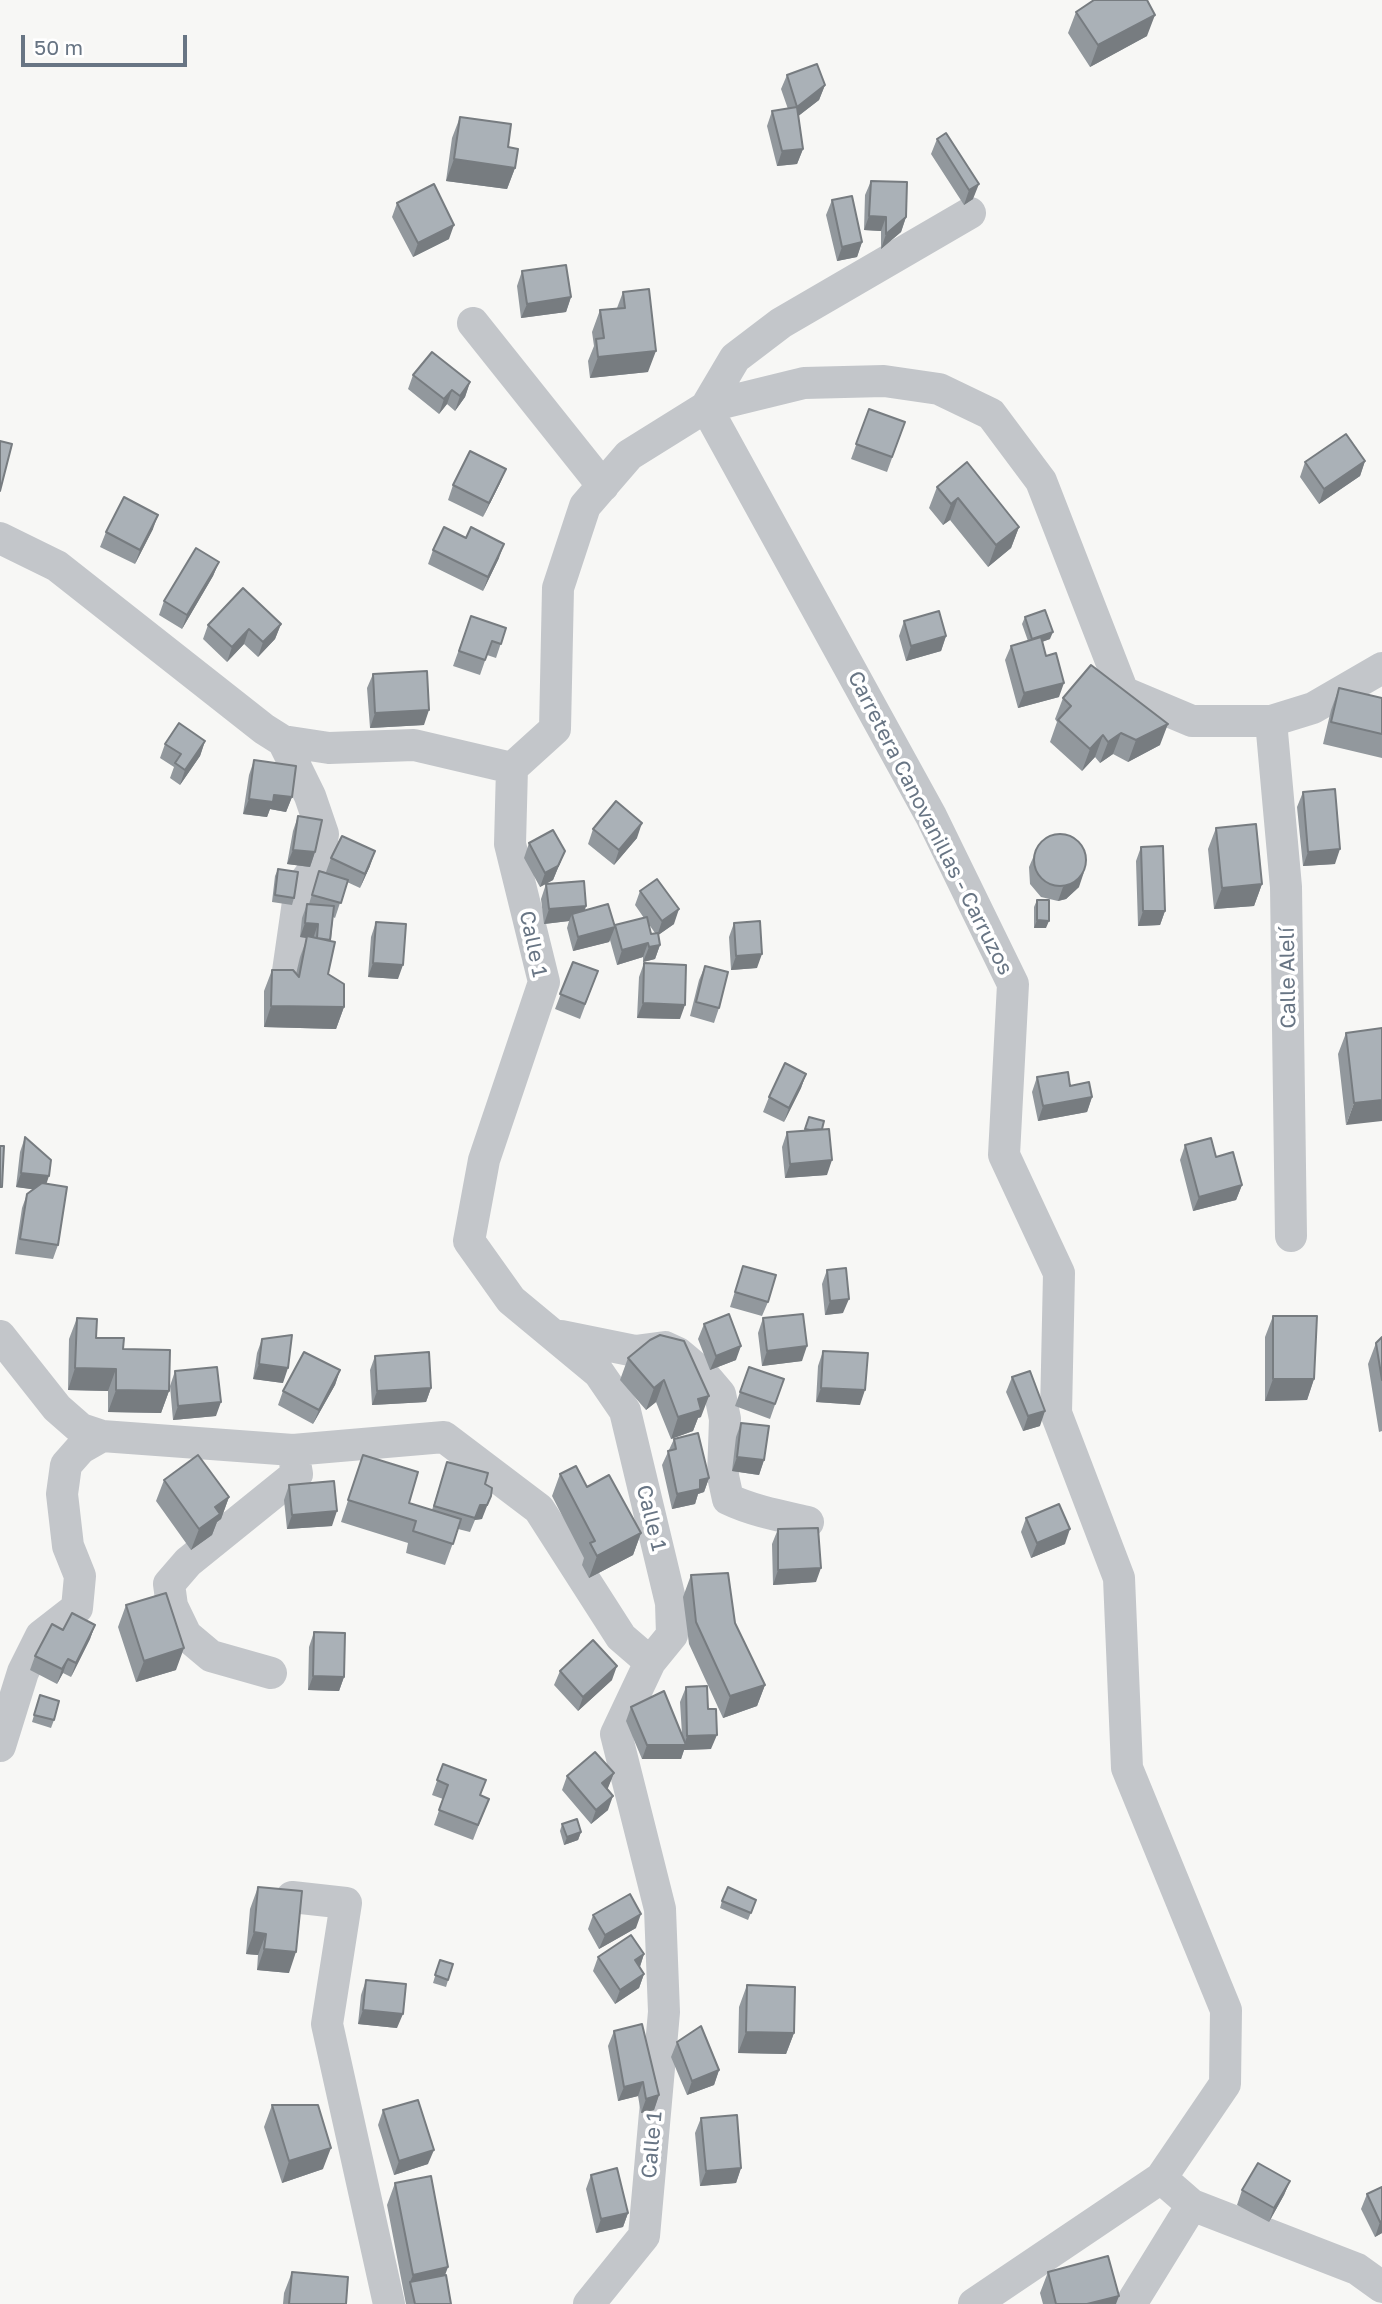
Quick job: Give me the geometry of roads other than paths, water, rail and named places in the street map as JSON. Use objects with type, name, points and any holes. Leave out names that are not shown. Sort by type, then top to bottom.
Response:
[{"type":"street","points":[[706,407],[735,358],[781,323],[970,213]]},
{"type":"street","points":[[473,323],[603,486]]},
{"type":"street","points":[[0,538],[57,566],[264,729],[283,741],[329,748],[414,745],[512,768],[555,729],[558,588],[585,506],[629,455],[706,407],[804,383],[884,381],[939,389],[991,414],[1041,481],[1123,692],[1192,720],[1271,721],[1313,708],[1382,668]]},
{"type":"street","name":"Carretera Canovanillas - Carruzos","points":[[706,407],[931,816],[1013,984],[1004,1155],[1059,1273],[1056,1413],[1119,1578],[1127,1768],[1226,2010],[1225,2084],[1161,2178],[974,2304]]},
{"type":"street","name":"Calle Alelí","points":[[1271,721],[1286,887],[1292,1237]]},
{"type":"street","points":[[283,741],[310,796],[323,834],[318,864],[300,888],[287,978]]},
{"type":"street","name":"Calle 1","points":[[512,768],[510,844],[544,982],[484,1160],[470,1241],[511,1300],[599,1373],[625,1411],[671,1603],[672,1635],[650,1661],[616,1734],[660,1909],[664,2012],[645,2236],[589,2304]]},
{"type":"street","points":[[552,1334],[614,1348],[635,1351],[664,1347],[678,1353],[703,1374],[720,1394],[724,1419],[723,1476],[728,1499],[808,1522]]},
{"type":"street","points":[[0,1336],[57,1408],[81,1429],[102,1436],[293,1450],[444,1437],[539,1509],[621,1637],[650,1661]]},
{"type":"street","points":[[0,1746],[23,1672],[41,1636],[77,1608],[80,1576],[68,1546],[62,1494],[66,1465],[80,1448],[102,1436]]},
{"type":"street","points":[[271,1673],[211,1657],[186,1635],[172,1606],[169,1584],[188,1562],[297,1474],[293,1450]]},
{"type":"street","points":[[292,1897],[346,1903],[327,2024],[388,2304]]},
{"type":"street","points":[[1161,2178],[1192,2205],[1357,2269],[1382,2287]]},
{"type":"street","points":[[1130,2304],[1192,2205]]}]
